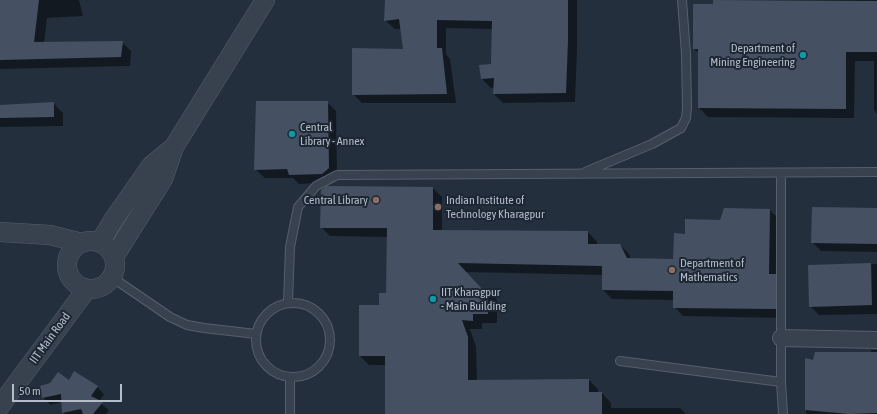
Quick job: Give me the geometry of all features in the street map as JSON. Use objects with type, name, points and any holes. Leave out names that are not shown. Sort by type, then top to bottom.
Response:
[{"type":"street","points":[[114,257],[163,179],[174,147],[265,0]]},
{"type":"street","points":[[0,232],[50,235],[91,243],[106,246],[111,251],[116,264],[113,278],[102,288],[86,290],[73,282],[67,268],[70,253],[75,247],[91,243],[114,219],[151,166],[174,147]]},
{"type":"street","name":"IIT Main Road","points":[[0,406],[86,290]]},
{"type":"street","points":[[781,338],[877,340]]},
{"type":"lane","points":[[581,174],[652,144],[681,128],[684,124],[687,108],[686,54],[682,0]]},
{"type":"lane","points":[[288,302],[290,247],[298,207],[316,186],[337,175],[877,172]]},
{"type":"lane","points":[[781,173],[781,382],[783,414]]},
{"type":"lane","points":[[113,278],[170,317],[187,325],[256,334]]},
{"type":"lane","points":[[288,302],[300,303],[312,307],[322,315],[328,326],[331,338],[329,351],[324,362],[319,367],[302,376],[290,377],[277,374],[267,367],[260,357],[256,346],[256,334],[260,322],[267,313],[276,306],[288,302]]},
{"type":"lane","points":[[620,360],[781,382]]},
{"type":"lane","points":[[290,377],[290,414]]},
{"type":"building","points":[[0,0],[39,0],[34,42],[123,41],[121,57],[0,60]]},
{"type":"building","points":[[385,0],[568,0],[566,93],[493,94],[494,78],[481,79],[479,65],[491,64],[492,21],[437,20],[437,48],[442,48],[447,94],[352,95],[352,48],[403,49],[399,19],[384,21]]},
{"type":"building","name":"Department of Mining Engineering","points":[[713,0],[877,1],[877,52],[846,52],[846,109],[698,108],[698,49],[693,49],[693,4],[713,4]]},
{"type":"building","name":"Central Library - Annex","points":[[256,101],[328,101],[329,168],[322,174],[289,175],[287,169],[254,170]]},
{"type":"building","points":[[54,102],[54,117],[0,118],[0,105]]},
{"type":"building","name":"IIT Kharagpur - Main Building","points":[[327,186],[433,187],[433,230],[588,231],[588,244],[620,244],[627,258],[673,259],[674,233],[685,234],[685,219],[720,220],[724,208],[770,209],[769,274],[776,274],[776,309],[673,308],[673,291],[602,290],[602,266],[458,263],[483,290],[488,290],[488,314],[473,314],[473,321],[462,320],[468,337],[468,380],[589,379],[589,392],[602,392],[602,414],[385,414],[385,356],[359,356],[359,305],[379,305],[379,293],[386,293],[387,228],[320,228],[321,190]]},
{"type":"building","points":[[812,207],[877,208],[877,244],[811,243]]},
{"type":"building","points":[[871,263],[872,305],[809,307],[808,265]]},
{"type":"building","points":[[815,352],[877,352],[877,413],[849,414],[805,410],[805,358],[813,360]]},
{"type":"building","points":[[74,371],[98,386],[91,396],[103,402],[93,414],[83,414],[81,409],[62,413],[61,394],[42,398],[40,386],[50,383],[58,372],[69,380]]},
{"type":"place","name":"Department of Mining Engineering","points":[[803,55]]},
{"type":"place","name":"Central Library - Annex","points":[[292,134]]},
{"type":"place","name":"Central Library","points":[[376,200]]},
{"type":"place","name":"Indian Institute of Technology Kharagpur","points":[[438,207]]},
{"type":"place","name":"Department of Mathematics","points":[[672,270]]},
{"type":"place","name":"IIT Kharagpur - Main Building","points":[[433,299]]}]
